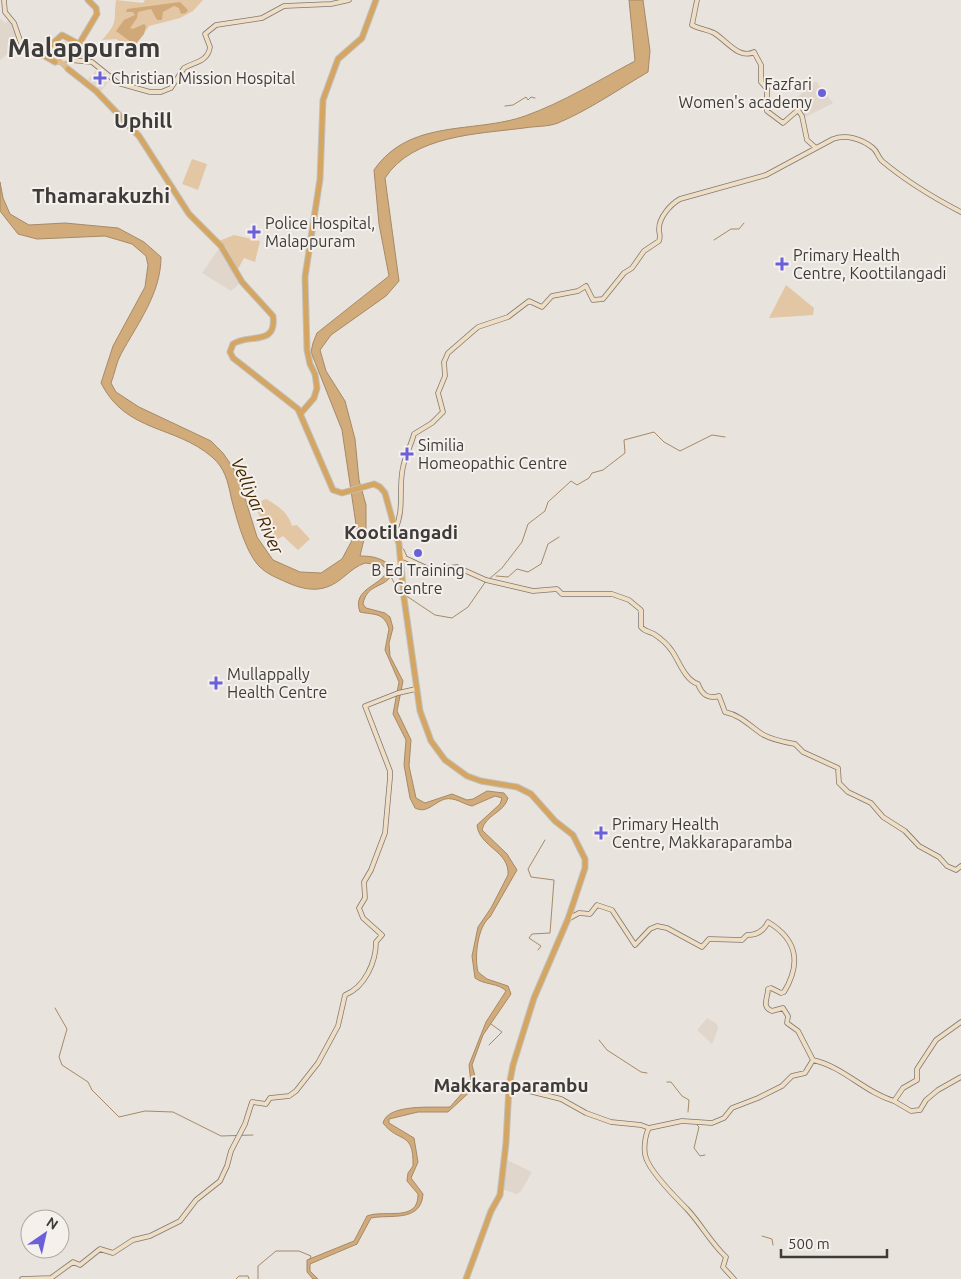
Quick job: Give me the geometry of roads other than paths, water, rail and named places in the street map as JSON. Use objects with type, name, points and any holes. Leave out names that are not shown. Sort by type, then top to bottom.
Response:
[{"type":"highway","points":[[79,44],[97,14],[96,8],[88,0]]},
{"type":"highway","points":[[302,414],[316,393],[317,380],[308,359],[305,277],[320,179],[322,109],[338,59],[362,38],[374,0]]},
{"type":"highway","points":[[57,60],[42,55],[60,36],[79,44]]},
{"type":"highway","points":[[57,60],[45,53],[58,40],[63,38],[76,46],[79,44]]},
{"type":"highway","points":[[68,69],[96,91],[138,136],[189,214],[221,246],[242,282],[270,312],[274,322],[267,336],[260,339],[235,342],[230,352],[233,358],[297,407],[302,414],[332,488],[338,493],[374,484],[382,490],[396,529],[416,689],[425,727],[433,745],[445,760],[474,779],[511,785],[527,791],[538,800],[555,821],[569,831],[579,844],[585,859],[585,868],[568,919],[534,998],[509,1086],[506,1143],[500,1195],[491,1211],[466,1279]]},
{"type":"highway","points":[[297,407],[306,408]]},
{"type":"main road","points":[[4,0],[5,12],[14,23],[24,49],[42,55]]},
{"type":"main road","points":[[57,60],[92,62],[121,85],[161,92],[172,86],[184,68],[197,64],[206,56],[210,47],[205,34],[216,25],[262,18],[284,6],[331,4],[349,0]]},
{"type":"main road","points":[[697,0],[692,25],[716,34],[742,54],[749,55],[754,52],[761,65],[761,82],[767,89],[767,111],[783,123],[798,110],[802,116],[807,140],[816,148]]},
{"type":"main road","points":[[57,60],[68,69]]},
{"type":"main road","points":[[396,529],[402,504],[403,467],[410,452],[414,434],[442,413],[438,393],[445,376],[446,355],[478,327],[508,318],[529,301],[542,307],[552,296],[578,291],[586,286],[593,300],[603,299],[624,273],[632,268],[644,251],[659,241],[660,225],[668,210],[676,201],[694,194],[766,175],[837,137],[853,138],[873,148],[884,162],[943,203],[961,212]]},
{"type":"main road","points":[[399,546],[405,558],[425,569],[441,571],[457,567],[486,580],[532,591],[557,589],[562,594],[601,592],[629,600],[641,610],[641,627],[644,631],[654,634],[670,648],[678,664],[693,682],[698,684],[705,695],[709,698],[719,696],[725,712],[754,726],[763,735],[785,744],[795,744],[803,752],[836,768],[838,781],[848,792],[871,803],[883,817],[905,831],[922,848],[939,857],[947,866],[956,870],[961,866]]},
{"type":"main road","points":[[22,1279],[51,1278],[73,1262],[80,1265],[100,1249],[113,1253],[133,1240],[150,1236],[185,1218],[196,1200],[220,1181],[238,1136],[245,1124],[252,1102],[266,1104],[270,1098],[289,1096],[296,1091],[318,1063],[338,1026],[345,995],[356,990],[375,960],[376,942],[382,935],[363,918],[359,907],[365,898],[364,882],[371,870],[385,833],[390,771],[365,706],[398,692],[416,689]]},
{"type":"main road","points":[[568,919],[579,913],[590,914],[597,905],[612,910],[635,945],[650,929],[657,926],[667,928],[702,947],[709,939],[742,940],[747,935],[754,935],[765,929],[768,922],[790,943],[796,958],[793,974],[786,989],[781,993],[769,988],[766,1006],[772,1011],[783,1008],[788,1016],[787,1023],[798,1031],[813,1060],[834,1067],[858,1081],[874,1094],[894,1101],[911,1111],[920,1110],[926,1100],[938,1090],[961,1077]]},
{"type":"main road","points":[[894,1101],[903,1088],[917,1080],[917,1069],[936,1040],[961,1022]]},
{"type":"main road","points":[[509,1086],[560,1099],[586,1113],[611,1122],[641,1125],[648,1128],[682,1122],[710,1123],[723,1119],[732,1108],[782,1086],[792,1076],[805,1073],[813,1060]]},
{"type":"main road","points":[[648,1128],[644,1152],[651,1169],[701,1227],[712,1243],[726,1257],[723,1268],[734,1279]]},
{"type":"waterway","points":[[505,106],[513,105],[526,97],[528,100],[531,97],[535,98]]},
{"type":"waterway","points":[[714,240],[731,229],[739,229],[744,223]]},
{"type":"waterway","points":[[489,579],[502,568],[522,542],[528,524],[545,511],[548,502],[571,481],[577,485],[589,478],[592,473],[603,470],[625,453],[624,440],[654,432],[664,442],[680,451],[712,435],[725,437]]},
{"type":"waterway","points":[[496,576],[508,577],[517,569],[528,572],[541,564],[548,544],[559,537]]},
{"type":"waterway","points":[[391,577],[400,593]]},
{"type":"waterway","points":[[405,595],[435,615],[452,618],[468,607],[486,581]]},
{"type":"waterway","points":[[538,950],[541,946],[529,938],[532,934],[550,933],[554,880],[531,877],[528,869],[545,840]]},
{"type":"waterway","points":[[55,1008],[67,1029],[59,1057],[62,1065],[88,1082],[92,1090],[119,1117],[145,1111],[173,1112],[221,1136],[253,1135]]},
{"type":"waterway","points":[[489,1045],[502,1032],[491,1024]]},
{"type":"waterway","points":[[599,1040],[607,1050],[641,1072],[647,1073]]},
{"type":"waterway","points":[[667,1082],[671,1082],[682,1096],[689,1100],[688,1112]]},
{"type":"waterway","points":[[697,1125],[699,1127],[694,1148],[700,1156],[705,1155]]},
{"type":"waterway","points":[[762,1236],[772,1239],[773,1245]]},
{"type":"waterway","points":[[258,1279],[258,1266],[276,1251],[299,1251],[311,1256],[310,1259]]},
{"type":"waterway","points":[[236,1279],[239,1276],[248,1276],[249,1279]]},
{"type":"place","name":"Christian Mission Hospital","points":[[100,78]]},
{"type":"place","name":"Fazfari Women's academy","points":[[822,93]]},
{"type":"place","name":"Police Hospital, Malappuram","points":[[254,232]]},
{"type":"place","name":"Primary Health Centre, Koottilangadi","points":[[782,264]]},
{"type":"place","name":"Similia Homeopathic Centre","points":[[407,454]]},
{"type":"place","name":"B Ed Training Centre","points":[[418,553]]},
{"type":"place","name":"Mullappally Health Centre","points":[[216,683]]},
{"type":"place","name":"Primary Health Centre, Makkaraparamba","points":[[601,833]]},
{"type":"district","name":"Malappuram","points":[[84,48]]},
{"type":"district","name":"Uphill","points":[[143,121]]},
{"type":"district","name":"Thamarakuzhi","points":[[101,196]]},
{"type":"district","name":"Kootilangadi","points":[[401,532]]},
{"type":"district","name":"Makkaraparambu","points":[[511,1085]]},
{"type":"water label","name":"Velliyar River","points":[[257,506]]}]
